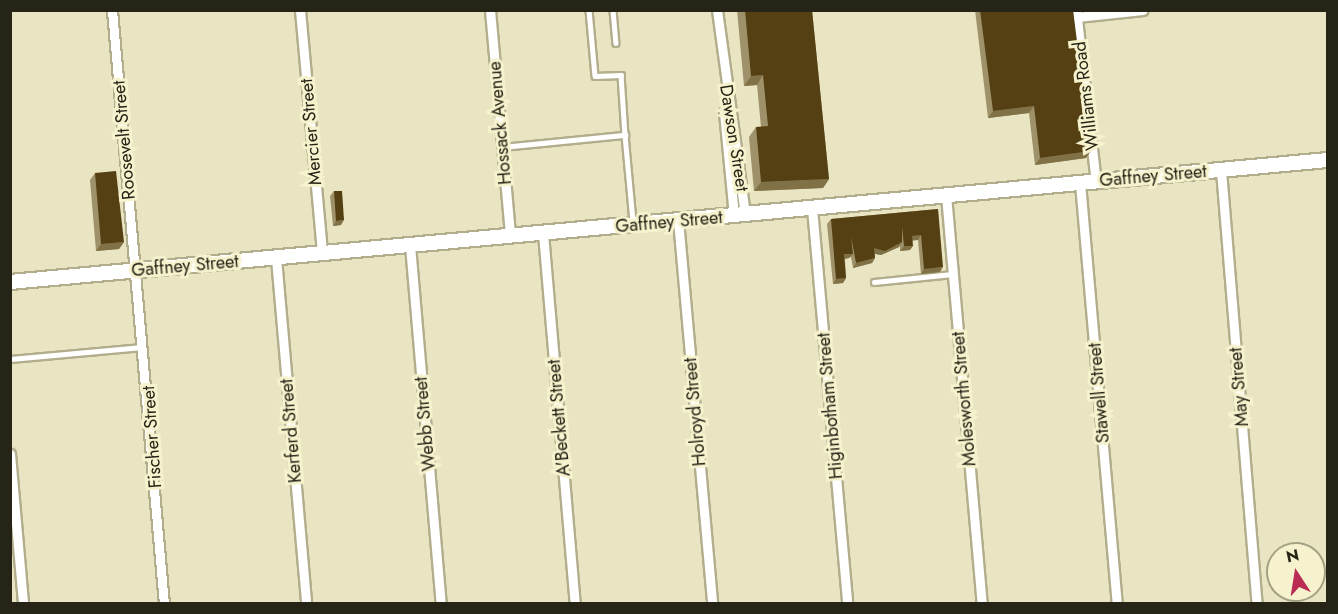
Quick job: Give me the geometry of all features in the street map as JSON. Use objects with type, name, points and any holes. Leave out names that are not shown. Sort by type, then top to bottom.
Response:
[{"type":"main road","name":"Gaffney Street","points":[[10,282],[1328,160]]},
{"type":"street","name":"Roosevelt Street","points":[[112,10],[138,270]]},
{"type":"street","name":"Mercier Street","points":[[300,10],[322,253]]},
{"type":"street","name":"Hossack Avenue","points":[[490,10],[510,236]]},
{"type":"street","name":"Dawson Street","points":[[717,10],[739,215]]},
{"type":"street","points":[[1077,14],[1143,10]]},
{"type":"street","name":"Williams Road","points":[[1077,14],[1096,182]]},
{"type":"street","name":"May Street","points":[[1221,170],[1257,603]]},
{"type":"street","name":"Stawell Street","points":[[1080,183],[1117,603]]},
{"type":"street","name":"Molesworth Street","points":[[946,195],[982,603]]},
{"type":"street","name":"Higinbotham Street","points":[[812,208],[848,603]]},
{"type":"street","name":"Holroyd Street","points":[[678,220],[711,603]]},
{"type":"street","name":"A'Beckett Street","points":[[543,233],[576,603]]},
{"type":"street","name":"Webb Street","points":[[410,245],[441,603]]},
{"type":"street","name":"Kerferd Street","points":[[276,258],[306,603]]},
{"type":"street","name":"Fischer Street","points":[[138,270],[164,603]]},
{"type":"street","points":[[10,454],[23,603]]},
{"type":"lane","points":[[589,10],[595,76],[621,75],[634,225]]},
{"type":"lane","points":[[613,10],[616,44]]},
{"type":"lane","points":[[502,147],[625,135]]},
{"type":"lane","points":[[874,282],[953,274]]},
{"type":"lane","points":[[10,359],[145,347]]},
{"type":"building","points":[[745,10],[812,10],[829,179],[761,182],[756,127],[768,126],[763,75],[751,76]]},
{"type":"building","points":[[980,10],[1073,10],[1091,151],[1040,158],[1034,106],[993,111]]},
{"type":"building","points":[[116,171],[124,242],[101,244],[95,173]]},
{"type":"building","points":[[334,191],[342,191],[344,220],[336,221]]},
{"type":"building","points":[[938,209],[943,267],[924,269],[921,235],[912,236],[913,246],[904,246],[902,227],[902,242],[885,251],[874,248],[875,258],[856,263],[851,236],[853,254],[844,254],[846,278],[836,279],[831,219]]}]
